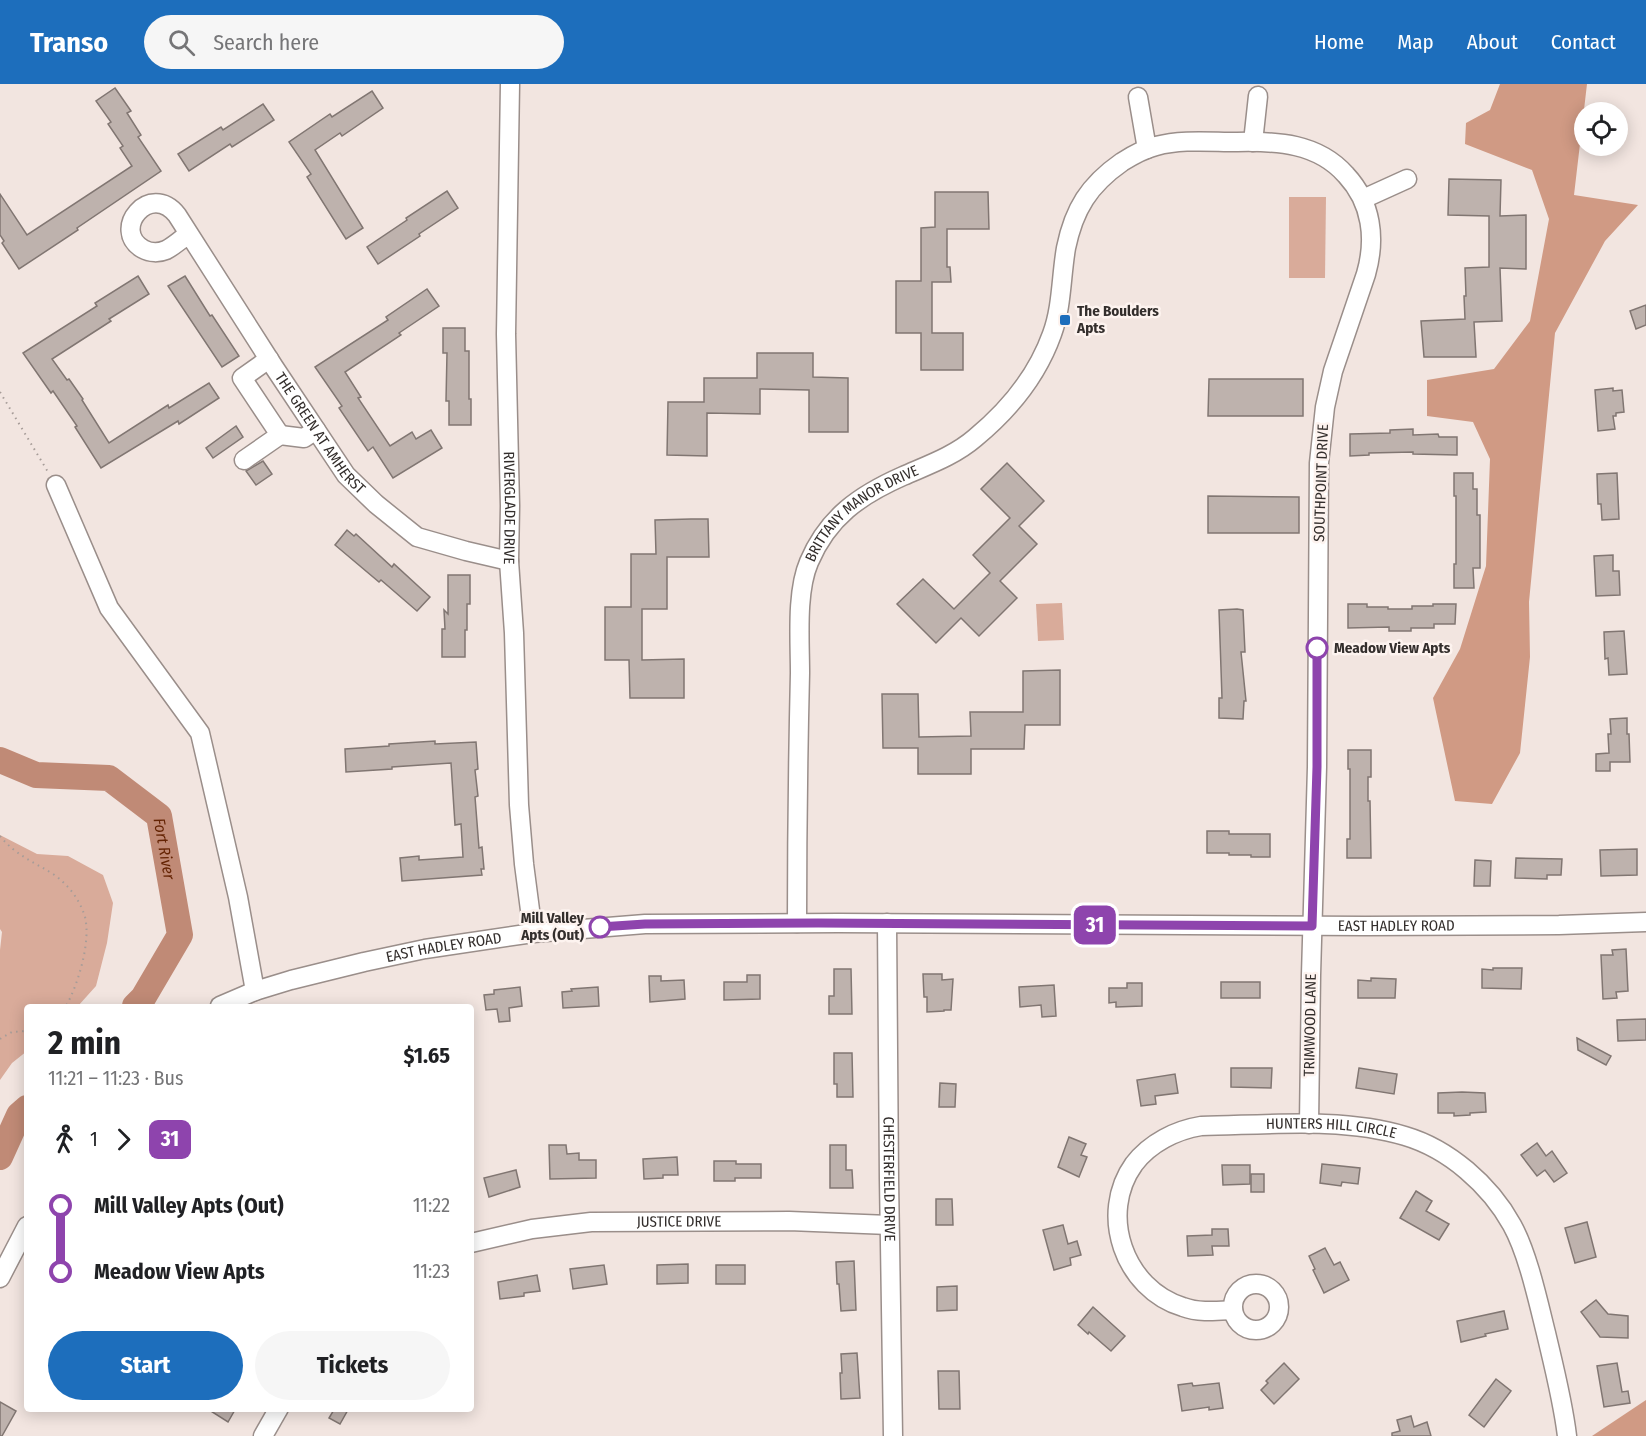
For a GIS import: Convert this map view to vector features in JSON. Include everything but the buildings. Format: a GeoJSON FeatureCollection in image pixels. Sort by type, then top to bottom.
{"type":"FeatureCollection","features":[{"type":"Feature","properties":{"kind":"street","name":"RIVERGLADE DRIVE"},"geometry":{"type":"LineString","coordinates":[[510,84],[506,334],[509,561],[520,813],[533,933]]}},
{"type":"Feature","properties":{"kind":"street"},"geometry":{"type":"LineString","coordinates":[[1253,142],[1258,96]]}},
{"type":"Feature","properties":{"kind":"street"},"geometry":{"type":"LineString","coordinates":[[1138,97],[1147,149]]}},
{"type":"Feature","properties":{"kind":"street","name":"SOUTHPOINT DRIVE"},"geometry":{"type":"LineString","coordinates":[[1100,179],[1127,159],[1147,149],[1175,143],[1289,144],[1307,148],[1334,163],[1347,175],[1363,199],[1370,225],[1370,258],[1328,392],[1319,463],[1317,767],[1312,926]]}},
{"type":"Feature","properties":{"kind":"street"},"geometry":{"type":"LineString","coordinates":[[1363,199],[1407,178]]}},
{"type":"Feature","properties":{"kind":"street","name":"BRITTANY MANOR DRIVE"},"geometry":{"type":"LineString","coordinates":[[797,923],[801,599],[809,562],[829,528],[860,498],[966,446],[1019,395],[1043,356],[1053,332],[1066,251],[1076,215],[1086,196],[1100,179]]}},
{"type":"Feature","properties":{"kind":"street","name":"THE GREEN AT AMHERST"},"geometry":{"type":"LineString","coordinates":[[189,234],[346,475],[376,504],[417,537],[509,561]]}},
{"type":"Feature","properties":{"kind":"street"},"geometry":{"type":"LineString","coordinates":[[269,359],[242,378],[280,435]]}},
{"type":"Feature","properties":{"kind":"street"},"geometry":{"type":"LineString","coordinates":[[244,460],[280,435],[304,438],[316,430]]}},
{"type":"Feature","properties":{"kind":"street"},"geometry":{"type":"LineString","coordinates":[[56,485],[109,608],[200,733],[238,897],[255,992]]}},
{"type":"Feature","properties":{"kind":"street","name":"EAST HADLEY ROAD"},"geometry":{"type":"LineString","coordinates":[[225,1004],[312,974],[394,955],[533,933],[645,924],[1312,926],[1646,922]]}},
{"type":"Feature","properties":{"kind":"street","name":"CHESTERFIELD DRIVE"},"geometry":{"type":"LineString","coordinates":[[886,923],[893,1436]]}},
{"type":"Feature","properties":{"kind":"street","name":"TRIMWOOD LANE"},"geometry":{"type":"LineString","coordinates":[[1309,1124],[1312,926]]}},
{"type":"Feature","properties":{"kind":"street","name":"HUNTERS HILL CIRCLE"},"geometry":{"type":"LineString","coordinates":[[1233,1310],[1206,1311],[1182,1307],[1159,1296],[1141,1281],[1129,1264],[1119,1232],[1119,1202],[1125,1181],[1142,1155],[1164,1138],[1201,1126],[1309,1124],[1377,1130],[1418,1140],[1463,1168],[1497,1204],[1512,1226],[1531,1278],[1552,1359],[1567,1436]]}},
{"type":"Feature","properties":{"kind":"street","name":"JUSTICE DRIVE"},"geometry":{"type":"LineString","coordinates":[[474,1242],[532,1229],[591,1222],[789,1221],[889,1225]]}},
{"type":"Feature","properties":{"kind":"street"},"geometry":{"type":"LineString","coordinates":[[0,1278],[24,1232]]}},
{"type":"Feature","properties":{"kind":"street"},"geometry":{"type":"LineString","coordinates":[[264,1436],[277,1412]]}},
{"type":"Feature","properties":{"kind":"path"},"geometry":{"type":"LineString","coordinates":[[0,392],[56,485]]}},
{"type":"Feature","properties":{"kind":"path"},"geometry":{"type":"LineString","coordinates":[[0,836],[10,848],[56,877],[73,891],[85,917],[86,940],[72,996],[67,1004]]}},
{"type":"Feature","properties":{"kind":"path"},"geometry":{"type":"LineString","coordinates":[[0,1039],[12,1032],[24,1031]]}},
{"type":"Feature","properties":{"kind":"shaded area"},"geometry":{"type":"Polygon","coordinates":[[[1500,84],[1587,84],[1585,102],[1574,102],[1574,156],[1579,156],[1574,195],[1638,205],[1605,241],[1555,333],[1529,602],[1530,657],[1520,753],[1492,804],[1455,801],[1433,698],[1460,649],[1486,566],[1490,459],[1473,422],[1427,416],[1427,380],[1494,369],[1530,321],[1549,219],[1532,170],[1465,144],[1466,123],[1490,110],[1500,84]]]}},
{"type":"Feature","properties":{"kind":"shaded area"},"geometry":{"type":"Polygon","coordinates":[[[1289,197],[1326,197],[1325,278],[1289,278],[1289,197]]]}},
{"type":"Feature","properties":{"kind":"shaded area"},"geometry":{"type":"Polygon","coordinates":[[[1062,603],[1064,640],[1038,641],[1036,604],[1062,603]]]}},
{"type":"Feature","properties":{"kind":"shaded area"},"geometry":{"type":"Polygon","coordinates":[[[0,835],[37,854],[68,856],[103,875],[113,903],[107,943],[96,986],[80,1004],[24,1004],[24,1053],[12,1063],[0,1080],[2,932],[0,929],[0,835]]]}},
{"type":"Feature","properties":{"kind":"shaded area"},"geometry":{"type":"Polygon","coordinates":[[[1646,1400],[1646,1436],[1592,1436],[1646,1400]]]}},
{"type":"Feature","properties":{"kind":"waterway","name":"Fort River"},"geometry":{"type":"LineString","coordinates":[[0,760],[36,775],[109,778],[159,816],[180,935],[143,998],[137,1004]]}},
{"type":"Feature","properties":{"kind":"waterway","name":"Fort River"},"geometry":{"type":"LineString","coordinates":[[0,1157],[19,1115],[24,1111]]}},
{"type":"Feature","properties":{"kind":"bus line","name":"31"},"geometry":{"type":"LineString","coordinates":[[600,927],[645,924],[818,923],[1312,926],[1317,767],[1317,648]]}},
{"type":"Feature","properties":{"kind":"place","name":"The Boulders Apts"},"geometry":{"type":"Point","coordinates":[1065,320]}},
{"type":"Feature","properties":{"kind":"place","name":"Meadow View Apts"},"geometry":{"type":"Point","coordinates":[1317,648]}},
{"type":"Feature","properties":{"kind":"place","name":"Mill Valley Apts (Out)"},"geometry":{"type":"Point","coordinates":[600,927]}}]}
